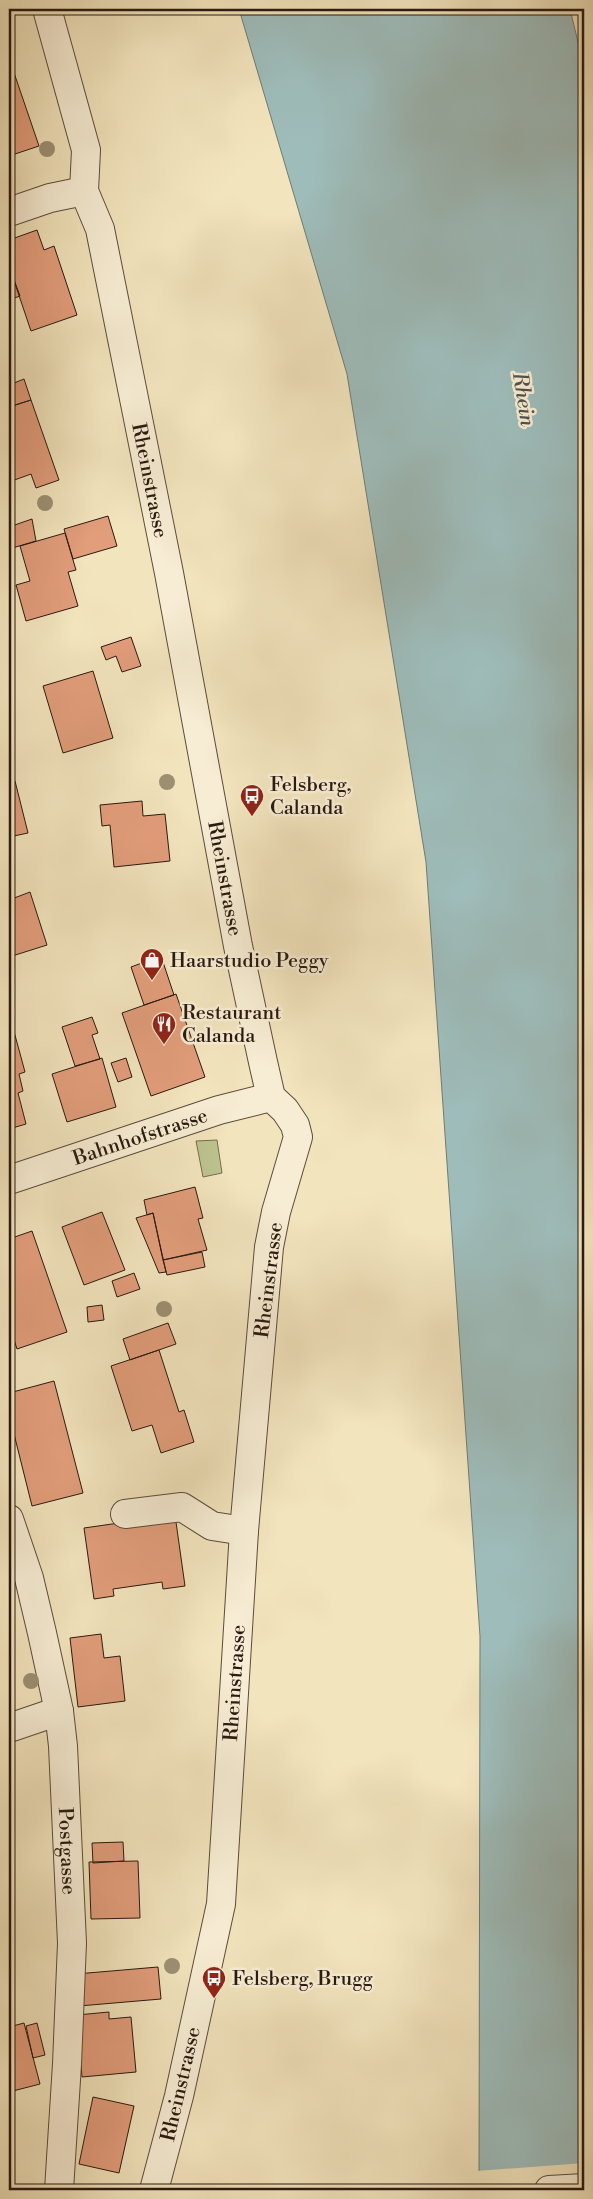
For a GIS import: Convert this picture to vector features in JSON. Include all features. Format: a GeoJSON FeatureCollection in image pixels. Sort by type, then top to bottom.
{"type":"FeatureCollection","features":[{"type":"Feature","properties":{"kind":"street","name":"Rheinstrasse"},"geometry":{"type":"LineString","coordinates":[[47,9],[86,150],[84,191],[100,229],[167,564],[238,946],[271,1097],[286,1110],[295,1125],[298,1137],[276,1212],[269,1247],[244,1531],[221,1904],[179,2096],[154,2190]]}},
{"type":"Feature","properties":{"kind":"street"},"geometry":{"type":"LineString","coordinates":[[9,212],[50,198],[84,191]]}},
{"type":"Feature","properties":{"kind":"street","name":"Bahnhofstrasse"},"geometry":{"type":"LineString","coordinates":[[9,1180],[218,1110],[271,1097]]}},
{"type":"Feature","properties":{"kind":"street"},"geometry":{"type":"LineString","coordinates":[[125,1514],[182,1507],[212,1526],[244,1531]]}},
{"type":"Feature","properties":{"kind":"street","name":"Postgasse"},"geometry":{"type":"LineString","coordinates":[[9,1519],[35,1578],[59,1711],[63,1746],[72,1943],[59,2190]]}},
{"type":"Feature","properties":{"kind":"street"},"geometry":{"type":"LineString","coordinates":[[9,1728],[59,1711]]}},
{"type":"Feature","properties":{"kind":"street"},"geometry":{"type":"LineString","coordinates":[[549,2190],[584,2188]]}},
{"type":"Feature","properties":{"kind":"green space"},"geometry":{"type":"Polygon","coordinates":[[[217,1140],[222,1173],[203,1177],[196,1141],[217,1140]]]}},
{"type":"Feature","properties":{"kind":"water","name":"Rhein"},"geometry":{"type":"Polygon","coordinates":[[[239,9],[570,9],[584,67],[584,2190],[479,2190],[480,1636],[426,862],[347,374],[239,9]]]}},
{"type":"Feature","properties":{"kind":"pier"},"geometry":{"type":"Polygon","coordinates":[[[584,2163],[584,2190],[476,2190],[476,2171],[584,2163]]]}},
{"type":"Feature","properties":{"kind":"building"},"geometry":{"type":"Polygon","coordinates":[[[9,62],[39,146],[9,156],[9,62]]]}},
{"type":"Feature","properties":{"kind":"building"},"geometry":{"type":"Polygon","coordinates":[[[37,230],[44,250],[54,246],[77,315],[31,331],[9,266],[9,240],[37,230]]]}},
{"type":"Feature","properties":{"kind":"building"},"geometry":{"type":"Polygon","coordinates":[[[9,266],[20,296],[9,300],[9,266]]]}},
{"type":"Feature","properties":{"kind":"building"},"geometry":{"type":"Polygon","coordinates":[[[24,379],[31,400],[9,407],[9,385],[24,379]]]}},
{"type":"Feature","properties":{"kind":"building"},"geometry":{"type":"Polygon","coordinates":[[[31,400],[59,480],[36,488],[31,474],[9,482],[9,407],[31,400]]]}},
{"type":"Feature","properties":{"kind":"building"},"geometry":{"type":"Polygon","coordinates":[[[108,516],[117,546],[73,559],[64,529],[108,516]]]}},
{"type":"Feature","properties":{"kind":"building"},"geometry":{"type":"Polygon","coordinates":[[[32,519],[36,541],[9,549],[9,527],[32,519]]]}},
{"type":"Feature","properties":{"kind":"building"},"geometry":{"type":"Polygon","coordinates":[[[65,533],[76,570],[68,572],[78,606],[26,621],[16,585],[30,581],[20,546],[65,533]]]}},
{"type":"Feature","properties":{"kind":"building"},"geometry":{"type":"Polygon","coordinates":[[[131,637],[141,666],[122,672],[116,656],[106,660],[101,647],[131,637]]]}},
{"type":"Feature","properties":{"kind":"building"},"geometry":{"type":"Polygon","coordinates":[[[93,671],[113,738],[63,753],[43,686],[93,671]]]}},
{"type":"Feature","properties":{"kind":"building"},"geometry":{"type":"Polygon","coordinates":[[[15,781],[28,833],[9,837],[9,783],[15,781]]]}},
{"type":"Feature","properties":{"kind":"building"},"geometry":{"type":"Polygon","coordinates":[[[142,801],[143,816],[165,814],[170,861],[114,867],[110,825],[102,826],[100,805],[142,801]]]}},
{"type":"Feature","properties":{"kind":"building"},"geometry":{"type":"Polygon","coordinates":[[[30,892],[47,945],[9,957],[9,900],[30,892]]]}},
{"type":"Feature","properties":{"kind":"building","name":"Haarstudio Peggy"},"geometry":{"type":"Polygon","coordinates":[[[161,956],[174,995],[144,1005],[131,967],[161,956]]]}},
{"type":"Feature","properties":{"kind":"building","name":"Restaurant Calanda"},"geometry":{"type":"Polygon","coordinates":[[[176,994],[205,1077],[151,1096],[122,1013],[176,994]]]}},
{"type":"Feature","properties":{"kind":"building"},"geometry":{"type":"Polygon","coordinates":[[[9,1013],[25,1072],[19,1074],[23,1091],[18,1093],[26,1124],[9,1129],[9,1013]]]}},
{"type":"Feature","properties":{"kind":"building"},"geometry":{"type":"Polygon","coordinates":[[[92,1017],[98,1033],[92,1035],[100,1059],[75,1066],[62,1027],[92,1017]]]}},
{"type":"Feature","properties":{"kind":"building"},"geometry":{"type":"Polygon","coordinates":[[[102,1058],[116,1107],[67,1122],[52,1074],[102,1058]]]}},
{"type":"Feature","properties":{"kind":"building"},"geometry":{"type":"Polygon","coordinates":[[[126,1058],[132,1077],[118,1082],[111,1063],[126,1058]]]}},
{"type":"Feature","properties":{"kind":"building"},"geometry":{"type":"Polygon","coordinates":[[[195,1187],[203,1218],[198,1219],[207,1250],[163,1260],[153,1213],[147,1215],[144,1200],[195,1187]]]}},
{"type":"Feature","properties":{"kind":"building"},"geometry":{"type":"Polygon","coordinates":[[[102,1212],[125,1270],[84,1285],[62,1227],[102,1212]]]}},
{"type":"Feature","properties":{"kind":"building"},"geometry":{"type":"Polygon","coordinates":[[[153,1213],[166,1272],[159,1273],[136,1218],[153,1213]]]}},
{"type":"Feature","properties":{"kind":"building"},"geometry":{"type":"Polygon","coordinates":[[[32,1231],[67,1332],[17,1349],[9,1324],[9,1239],[32,1231]]]}},
{"type":"Feature","properties":{"kind":"building"},"geometry":{"type":"Polygon","coordinates":[[[202,1252],[205,1267],[167,1275],[163,1260],[202,1252]]]}},
{"type":"Feature","properties":{"kind":"building"},"geometry":{"type":"Polygon","coordinates":[[[134,1273],[140,1289],[117,1297],[112,1281],[134,1273]]]}},
{"type":"Feature","properties":{"kind":"building"},"geometry":{"type":"Polygon","coordinates":[[[102,1305],[104,1320],[88,1322],[87,1307],[102,1305]]]}},
{"type":"Feature","properties":{"kind":"building"},"geometry":{"type":"Polygon","coordinates":[[[168,1323],[176,1344],[130,1360],[123,1339],[168,1323]]]}},
{"type":"Feature","properties":{"kind":"building"},"geometry":{"type":"Polygon","coordinates":[[[159,1350],[179,1412],[184,1410],[194,1442],[161,1453],[152,1425],[132,1431],[111,1366],[159,1350]]]}},
{"type":"Feature","properties":{"kind":"building"},"geometry":{"type":"Polygon","coordinates":[[[54,1381],[83,1493],[32,1506],[9,1414],[9,1393],[54,1381]]]}},
{"type":"Feature","properties":{"kind":"building"},"geometry":{"type":"Polygon","coordinates":[[[175,1515],[185,1586],[163,1589],[162,1582],[113,1589],[114,1596],[94,1599],[84,1528],[175,1515]]]}},
{"type":"Feature","properties":{"kind":"building"},"geometry":{"type":"Polygon","coordinates":[[[101,1634],[104,1658],[120,1656],[125,1701],[78,1707],[70,1638],[101,1634]]]}},
{"type":"Feature","properties":{"kind":"building"},"geometry":{"type":"Polygon","coordinates":[[[123,1842],[124,1861],[93,1863],[92,1843],[123,1842]]]}},
{"type":"Feature","properties":{"kind":"building"},"geometry":{"type":"Polygon","coordinates":[[[138,1861],[140,1918],[91,1919],[89,1862],[138,1861]]]}},
{"type":"Feature","properties":{"kind":"building"},"geometry":{"type":"Polygon","coordinates":[[[158,1967],[161,1999],[79,2006],[76,1974],[158,1967]]]}},
{"type":"Feature","properties":{"kind":"building"},"geometry":{"type":"Polygon","coordinates":[[[109,2012],[109,2019],[131,2017],[136,2072],[82,2077],[77,2015],[109,2012]]]}},
{"type":"Feature","properties":{"kind":"building"},"geometry":{"type":"Polygon","coordinates":[[[24,2023],[40,2084],[9,2092],[9,2027],[24,2023]]]}},
{"type":"Feature","properties":{"kind":"building"},"geometry":{"type":"Polygon","coordinates":[[[37,2023],[45,2055],[33,2058],[26,2026],[37,2023]]]}},
{"type":"Feature","properties":{"kind":"building"},"geometry":{"type":"Polygon","coordinates":[[[93,2097],[134,2106],[119,2173],[79,2164],[93,2097]]]}},
{"type":"Feature","properties":{"kind":"place","name":"Felsberg, Calanda"},"geometry":{"type":"Point","coordinates":[252,817]}},
{"type":"Feature","properties":{"kind":"place","name":"Haarstudio Peggy"},"geometry":{"type":"Point","coordinates":[152,981]}},
{"type":"Feature","properties":{"kind":"place","name":"Restaurant Calanda"},"geometry":{"type":"Point","coordinates":[164,1045]}},
{"type":"Feature","properties":{"kind":"place","name":"Felsberg, Brugg"},"geometry":{"type":"Point","coordinates":[214,1999]}}]}
